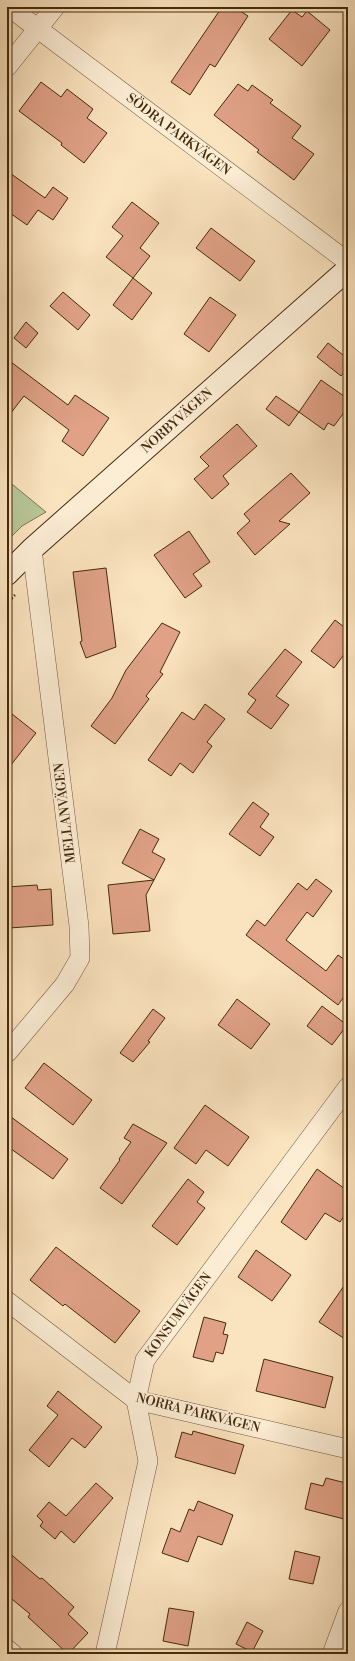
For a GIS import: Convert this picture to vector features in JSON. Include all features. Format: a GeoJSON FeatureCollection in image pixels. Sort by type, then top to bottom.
{"type":"FeatureCollection","features":[{"type":"Feature","properties":{"kind":"street","name":"SÖDRA PARKVÄGEN"},"geometry":{"type":"LineString","coordinates":[[8,7],[348,262]]}},
{"type":"Feature","properties":{"kind":"street"},"geometry":{"type":"LineString","coordinates":[[7,67],[55,7]]}},
{"type":"Feature","properties":{"kind":"street","name":"NORBYVÄGEN"},"geometry":{"type":"LineString","coordinates":[[7,574],[32,549],[348,269]]}},
{"type":"Feature","properties":{"kind":"street","name":"MELLANVÄGEN"},"geometry":{"type":"LineString","coordinates":[[7,1053],[65,984],[80,958],[78,918],[32,549]]}},
{"type":"Feature","properties":{"kind":"street","name":"KONSUMVÄGEN"},"geometry":{"type":"LineString","coordinates":[[105,1654],[148,1461],[136,1400],[145,1360],[348,1087]]}},
{"type":"Feature","properties":{"kind":"street","name":"NORRA PARKVÄGEN"},"geometry":{"type":"LineString","coordinates":[[7,1301],[136,1400],[348,1449]]}},
{"type":"Feature","properties":{"kind":"street"},"geometry":{"type":"LineString","coordinates":[[332,1654],[348,1611]]}},
{"type":"Feature","properties":{"kind":"street"},"geometry":{"type":"LineString","coordinates":[[7,1649],[13,1654]]}},
{"type":"Feature","properties":{"kind":"green space"},"geometry":{"type":"Polygon","coordinates":[[[7,480],[46,512],[22,526],[7,541],[7,480]]]}},
{"type":"Feature","properties":{"kind":"building"},"geometry":{"type":"Polygon","coordinates":[[[222,7],[234,7],[248,16],[215,67],[210,64],[190,95],[171,82],[222,7]]]}},
{"type":"Feature","properties":{"kind":"building"},"geometry":{"type":"Polygon","coordinates":[[[292,10],[302,17],[307,11],[330,30],[302,66],[269,39],[292,10]]]}},
{"type":"Feature","properties":{"kind":"building"},"geometry":{"type":"Polygon","coordinates":[[[41,82],[61,97],[67,89],[93,109],[87,118],[107,133],[84,163],[61,145],[62,143],[19,111],[41,82]]]}},
{"type":"Feature","properties":{"kind":"building"},"geometry":{"type":"Polygon","coordinates":[[[238,84],[248,91],[252,85],[273,100],[270,103],[301,126],[292,138],[314,154],[294,180],[257,152],[259,150],[214,115],[238,84]]]}},
{"type":"Feature","properties":{"kind":"building"},"geometry":{"type":"Polygon","coordinates":[[[7,171],[45,198],[53,187],[68,198],[53,220],[38,210],[27,225],[7,211],[7,171]]]}},
{"type":"Feature","properties":{"kind":"building"},"geometry":{"type":"Polygon","coordinates":[[[132,202],[159,223],[140,248],[150,256],[133,278],[106,257],[123,236],[112,227],[132,202]]]}},
{"type":"Feature","properties":{"kind":"building"},"geometry":{"type":"Polygon","coordinates":[[[211,228],[255,261],[240,281],[196,248],[211,228]]]}},
{"type":"Feature","properties":{"kind":"building"},"geometry":{"type":"Polygon","coordinates":[[[133,278],[152,293],[132,320],[113,305],[133,278]]]}},
{"type":"Feature","properties":{"kind":"building"},"geometry":{"type":"Polygon","coordinates":[[[63,292],[90,315],[78,330],[50,306],[63,292]]]}},
{"type":"Feature","properties":{"kind":"building"},"geometry":{"type":"Polygon","coordinates":[[[210,297],[236,315],[209,352],[184,334],[210,297]]]}},
{"type":"Feature","properties":{"kind":"building"},"geometry":{"type":"Polygon","coordinates":[[[26,322],[38,333],[26,348],[14,338],[26,322]]]}},
{"type":"Feature","properties":{"kind":"building"},"geometry":{"type":"Polygon","coordinates":[[[328,343],[348,359],[348,367],[341,376],[317,357],[328,343]]]}},
{"type":"Feature","properties":{"kind":"building"},"geometry":{"type":"Polygon","coordinates":[[[7,359],[68,405],[75,395],[109,418],[83,456],[62,441],[69,430],[24,396],[7,418],[7,359]]]}},
{"type":"Feature","properties":{"kind":"building"},"geometry":{"type":"Polygon","coordinates":[[[321,380],[348,399],[348,407],[334,426],[328,423],[324,430],[299,412],[321,380]]]}},
{"type":"Feature","properties":{"kind":"building"},"geometry":{"type":"Polygon","coordinates":[[[276,396],[299,412],[289,426],[266,409],[276,396]]]}},
{"type":"Feature","properties":{"kind":"building"},"geometry":{"type":"Polygon","coordinates":[[[237,424],[257,446],[223,476],[229,484],[212,499],[194,479],[209,466],[200,457],[237,424]]]}},
{"type":"Feature","properties":{"kind":"building"},"geometry":{"type":"Polygon","coordinates":[[[291,473],[310,493],[279,521],[290,524],[255,555],[237,533],[250,521],[244,514],[291,473]]]}},
{"type":"Feature","properties":{"kind":"building"},"geometry":{"type":"Polygon","coordinates":[[[189,531],[210,562],[193,574],[202,586],[185,598],[154,555],[189,531]]]}},
{"type":"Feature","properties":{"kind":"building"},"geometry":{"type":"Polygon","coordinates":[[[106,568],[116,647],[86,658],[80,642],[82,641],[73,572],[106,568]]]}},
{"type":"Feature","properties":{"kind":"building"},"geometry":{"type":"Polygon","coordinates":[[[335,620],[348,630],[348,649],[334,668],[311,651],[335,620]]]}},
{"type":"Feature","properties":{"kind":"building"},"geometry":{"type":"Polygon","coordinates":[[[162,623],[180,632],[160,672],[163,674],[146,696],[149,699],[115,744],[91,726],[112,698],[126,670],[162,623]]]}},
{"type":"Feature","properties":{"kind":"building"},"geometry":{"type":"Polygon","coordinates":[[[285,649],[302,662],[276,696],[289,705],[271,729],[247,712],[256,700],[248,694],[285,649]]]}},
{"type":"Feature","properties":{"kind":"building"},"geometry":{"type":"Polygon","coordinates":[[[205,704],[225,719],[207,742],[212,746],[193,773],[180,763],[171,776],[148,760],[182,712],[194,720],[205,704]]]}},
{"type":"Feature","properties":{"kind":"building"},"geometry":{"type":"Polygon","coordinates":[[[7,710],[36,733],[7,770],[7,710]]]}},
{"type":"Feature","properties":{"kind":"building"},"geometry":{"type":"Polygon","coordinates":[[[253,802],[269,814],[260,827],[274,837],[260,856],[229,834],[253,802]]]}},
{"type":"Feature","properties":{"kind":"building"},"geometry":{"type":"Polygon","coordinates":[[[140,829],[159,839],[152,852],[165,859],[154,880],[122,863],[140,829]]]}},
{"type":"Feature","properties":{"kind":"building"},"geometry":{"type":"Polygon","coordinates":[[[316,879],[332,891],[313,917],[307,912],[286,940],[326,971],[338,955],[348,962],[348,991],[338,1005],[246,935],[257,920],[265,926],[298,883],[307,890],[316,879]]]}},
{"type":"Feature","properties":{"kind":"building"},"geometry":{"type":"Polygon","coordinates":[[[154,880],[146,895],[150,931],[113,934],[108,885],[154,880]]]}},
{"type":"Feature","properties":{"kind":"building"},"geometry":{"type":"Polygon","coordinates":[[[37,885],[38,890],[51,889],[53,925],[9,928],[7,887],[37,885]]]}},
{"type":"Feature","properties":{"kind":"building"},"geometry":{"type":"Polygon","coordinates":[[[237,999],[270,1024],[251,1049],[218,1025],[237,999]]]}},
{"type":"Feature","properties":{"kind":"building"},"geometry":{"type":"Polygon","coordinates":[[[322,1006],[347,1025],[332,1045],[307,1026],[322,1006]]]}},
{"type":"Feature","properties":{"kind":"building"},"geometry":{"type":"Polygon","coordinates":[[[153,1009],[165,1018],[148,1041],[150,1042],[133,1062],[120,1053],[153,1009]]]}},
{"type":"Feature","properties":{"kind":"building"},"geometry":{"type":"Polygon","coordinates":[[[44,1063],[92,1100],[73,1125],[25,1088],[44,1063]]]}},
{"type":"Feature","properties":{"kind":"building"},"geometry":{"type":"Polygon","coordinates":[[[205,1105],[249,1137],[228,1166],[206,1150],[196,1164],[174,1148],[205,1105]]]}},
{"type":"Feature","properties":{"kind":"building"},"geometry":{"type":"Polygon","coordinates":[[[7,1114],[68,1159],[53,1179],[7,1146],[7,1114]]]}},
{"type":"Feature","properties":{"kind":"building"},"geometry":{"type":"Polygon","coordinates":[[[133,1124],[167,1143],[122,1204],[100,1188],[131,1142],[124,1138],[133,1124]]]}},
{"type":"Feature","properties":{"kind":"building"},"geometry":{"type":"Polygon","coordinates":[[[317,1169],[348,1191],[348,1210],[340,1222],[325,1213],[306,1240],[281,1222],[317,1169]]]}},
{"type":"Feature","properties":{"kind":"building"},"geometry":{"type":"Polygon","coordinates":[[[188,1179],[204,1192],[197,1202],[205,1208],[177,1245],[152,1226],[188,1179]]]}},
{"type":"Feature","properties":{"kind":"building"},"geometry":{"type":"Polygon","coordinates":[[[56,1247],[140,1311],[115,1343],[65,1304],[63,1306],[30,1280],[56,1247]]]}},
{"type":"Feature","properties":{"kind":"building"},"geometry":{"type":"Polygon","coordinates":[[[256,1250],[291,1275],[272,1301],[238,1277],[256,1250]]]}},
{"type":"Feature","properties":{"kind":"building"},"geometry":{"type":"Polygon","coordinates":[[[348,1280],[348,1341],[319,1322],[348,1280]]]}},
{"type":"Feature","properties":{"kind":"building"},"geometry":{"type":"Polygon","coordinates":[[[204,1317],[226,1323],[223,1334],[228,1335],[223,1354],[216,1352],[213,1362],[193,1357],[204,1317]]]}},
{"type":"Feature","properties":{"kind":"building"},"geometry":{"type":"Polygon","coordinates":[[[264,1359],[333,1377],[325,1408],[256,1391],[264,1359]]]}},
{"type":"Feature","properties":{"kind":"building"},"geometry":{"type":"Polygon","coordinates":[[[58,1391],[102,1427],[85,1448],[72,1438],[49,1467],[29,1450],[58,1415],[47,1406],[58,1391]]]}},
{"type":"Feature","properties":{"kind":"building"},"geometry":{"type":"Polygon","coordinates":[[[193,1431],[244,1445],[235,1474],[175,1457],[182,1432],[192,1435],[193,1431]]]}},
{"type":"Feature","properties":{"kind":"building"},"geometry":{"type":"Polygon","coordinates":[[[326,1478],[346,1483],[344,1491],[348,1492],[348,1520],[305,1509],[311,1483],[323,1486],[326,1478]]]}},
{"type":"Feature","properties":{"kind":"building"},"geometry":{"type":"Polygon","coordinates":[[[96,1483],[113,1498],[74,1543],[61,1531],[55,1539],[40,1526],[43,1522],[37,1516],[49,1502],[66,1516],[96,1483]]]}},
{"type":"Feature","properties":{"kind":"building"},"geometry":{"type":"Polygon","coordinates":[[[198,1501],[233,1515],[222,1545],[198,1536],[188,1562],[162,1553],[171,1528],[180,1532],[189,1509],[194,1511],[198,1501]]]}},
{"type":"Feature","properties":{"kind":"building"},"geometry":{"type":"Polygon","coordinates":[[[7,1551],[40,1579],[42,1578],[74,1607],[68,1614],[88,1633],[68,1654],[28,1617],[30,1614],[7,1595],[7,1551]]]}},
{"type":"Feature","properties":{"kind":"building"},"geometry":{"type":"Polygon","coordinates":[[[295,1551],[320,1557],[313,1584],[289,1579],[295,1551]]]}},
{"type":"Feature","properties":{"kind":"building"},"geometry":{"type":"Polygon","coordinates":[[[169,1608],[194,1612],[188,1646],[163,1641],[169,1608]]]}},
{"type":"Feature","properties":{"kind":"building"},"geometry":{"type":"Polygon","coordinates":[[[247,1622],[263,1631],[252,1652],[236,1644],[247,1622]]]}}]}
